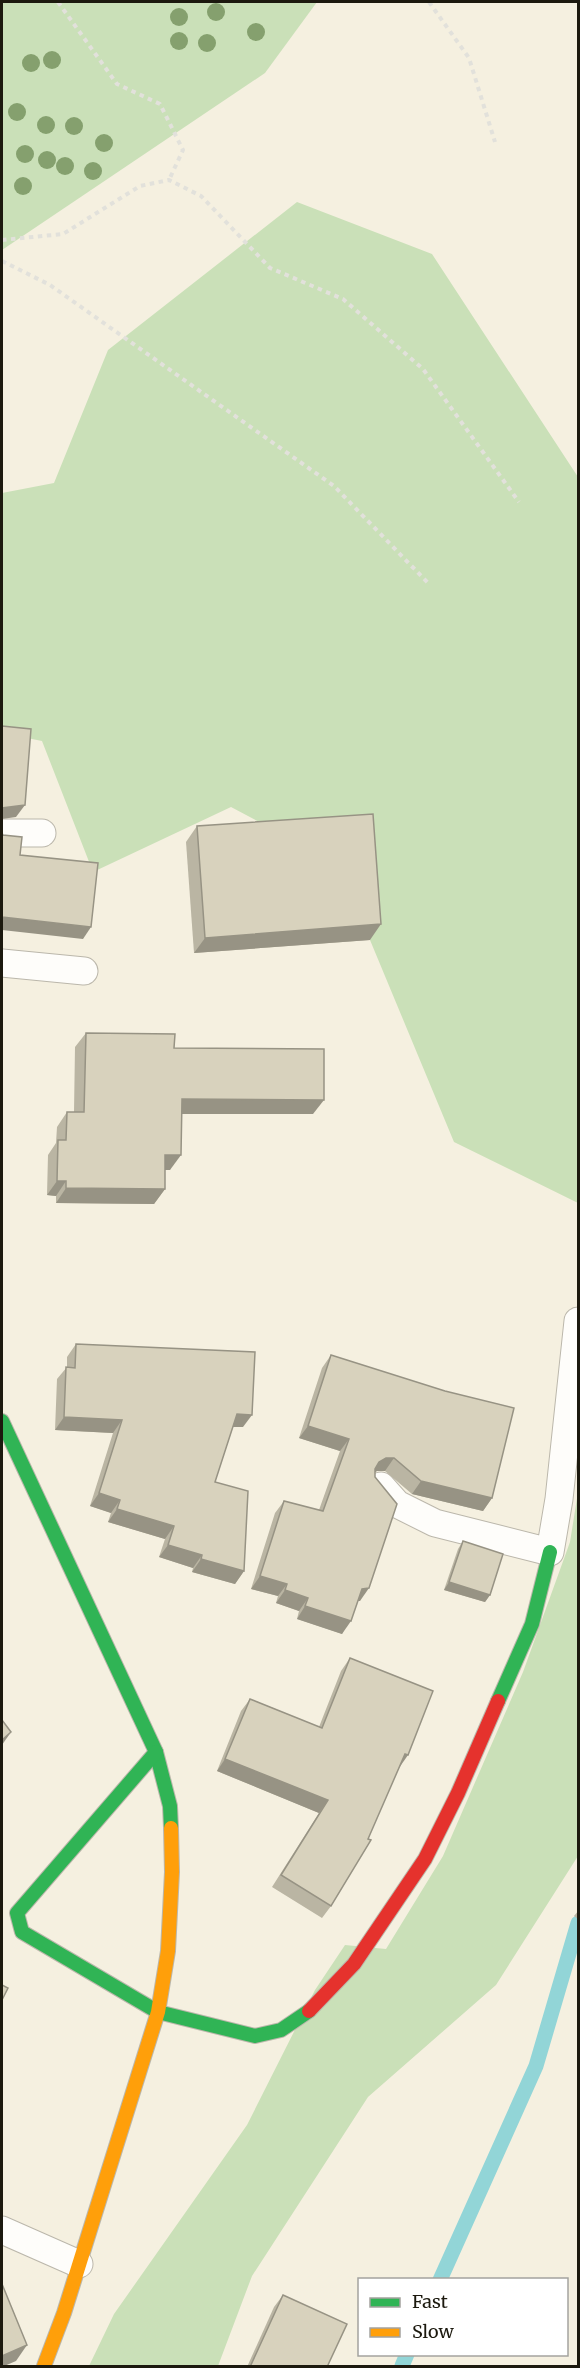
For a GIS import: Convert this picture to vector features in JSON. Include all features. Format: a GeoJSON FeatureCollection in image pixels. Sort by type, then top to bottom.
{"type":"FeatureCollection","features":[{"type":"Feature","properties":{"kind":"street"},"geometry":{"type":"LineString","coordinates":[[2,1421],[156,1752],[171,1806],[172,1872],[168,1951],[158,2012],[79,2264],[44,2367]]}},
{"type":"Feature","properties":{"kind":"street"},"geometry":{"type":"LineString","coordinates":[[156,1752],[17,1913],[22,1932],[158,2012],[255,2036],[281,2031],[315,2006],[354,1964],[425,1859],[458,1793],[532,1624],[550,1552]]}},
{"type":"Feature","properties":{"kind":"lane"},"geometry":{"type":"LineString","coordinates":[[2,833],[42,833]]}},
{"type":"Feature","properties":{"kind":"lane"},"geometry":{"type":"LineString","coordinates":[[2,963],[84,971]]}},
{"type":"Feature","properties":{"kind":"lane"},"geometry":{"type":"LineString","coordinates":[[381,1486],[397,1504],[435,1523],[550,1552],[559,1499],[579,1321]]}},
{"type":"Feature","properties":{"kind":"lane"},"geometry":{"type":"LineString","coordinates":[[2,2230],[79,2264]]}},
{"type":"Feature","properties":{"kind":"path"},"geometry":{"type":"LineString","coordinates":[[58,2],[117,84],[160,104],[183,150],[169,180]]}},
{"type":"Feature","properties":{"kind":"path"},"geometry":{"type":"LineString","coordinates":[[429,2],[469,58],[495,142]]}},
{"type":"Feature","properties":{"kind":"path"},"geometry":{"type":"LineString","coordinates":[[2,240],[63,234],[140,186],[169,180],[201,196],[270,268],[343,299],[423,369],[519,502]]}},
{"type":"Feature","properties":{"kind":"path"},"geometry":{"type":"LineString","coordinates":[[2,261],[50,285],[334,486],[428,583]]}},
{"type":"Feature","properties":{"kind":"green space"},"geometry":{"type":"Polygon","coordinates":[[[2,2],[317,2],[265,73],[2,250],[2,2]]]}},
{"type":"Feature","properties":{"kind":"green space"},"geometry":{"type":"Polygon","coordinates":[[[297,202],[432,254],[578,477],[578,1203],[454,1142],[370,940],[351,871],[231,807],[93,872],[42,741],[2,733],[2,493],[54,483],[108,350],[297,202]]]}},
{"type":"Feature","properties":{"kind":"green space"},"geometry":{"type":"Polygon","coordinates":[[[578,1492],[578,1856],[496,1985],[368,2097],[252,2276],[218,2366],[89,2366],[114,2314],[247,2125],[315,1990],[345,1945],[386,1949],[443,1856],[523,1672],[570,1542],[578,1492]]]}},
{"type":"Feature","properties":{"kind":"building"},"geometry":{"type":"Polygon","coordinates":[[[2,726],[31,729],[25,805],[2,808],[2,726]]]}},
{"type":"Feature","properties":{"kind":"building"},"geometry":{"type":"Polygon","coordinates":[[[373,814],[381,924],[205,938],[197,826],[373,814]]]}},
{"type":"Feature","properties":{"kind":"building"},"geometry":{"type":"Polygon","coordinates":[[[2,833],[22,837],[20,855],[98,863],[91,927],[2,917],[2,833]]]}},
{"type":"Feature","properties":{"kind":"building"},"geometry":{"type":"Polygon","coordinates":[[[86,1033],[175,1034],[174,1048],[324,1049],[324,1100],[182,1099],[181,1155],[165,1155],[165,1189],[66,1188],[66,1181],[57,1181],[58,1140],[66,1140],[67,1112],[84,1112],[86,1033]]]}},
{"type":"Feature","properties":{"kind":"building"},"geometry":{"type":"Polygon","coordinates":[[[76,1344],[255,1352],[252,1415],[237,1414],[215,1482],[248,1491],[244,1571],[201,1559],[202,1555],[168,1545],[174,1526],[117,1509],[120,1500],[99,1493],[122,1420],[64,1417],[66,1367],[75,1368],[76,1344]]]}},
{"type":"Feature","properties":{"kind":"building"},"geometry":{"type":"Polygon","coordinates":[[[331,1355],[445,1391],[514,1408],[492,1498],[421,1481],[394,1458],[386,1458],[379,1462],[375,1469],[375,1477],[397,1504],[369,1588],[362,1589],[351,1621],[305,1606],[308,1598],[285,1590],[287,1584],[260,1576],[284,1501],[323,1511],[349,1439],[308,1426],[331,1355]]]}},
{"type":"Feature","properties":{"kind":"building"},"geometry":{"type":"Polygon","coordinates":[[[463,1541],[503,1554],[490,1595],[449,1582],[463,1541]]]}},
{"type":"Feature","properties":{"kind":"building"},"geometry":{"type":"Polygon","coordinates":[[[350,1658],[433,1691],[408,1755],[405,1754],[368,1839],[371,1840],[331,1906],[281,1875],[328,1800],[225,1759],[250,1699],[322,1728],[350,1658]]]}},
{"type":"Feature","properties":{"kind":"building"},"geometry":{"type":"Polygon","coordinates":[[[2,1720],[11,1732],[2,1740],[2,1720]]]}},
{"type":"Feature","properties":{"kind":"building"},"geometry":{"type":"Polygon","coordinates":[[[2,1985],[8,1988],[2,2000],[2,1985]]]}},
{"type":"Feature","properties":{"kind":"building"},"geometry":{"type":"Polygon","coordinates":[[[2,2284],[27,2345],[2,2356],[2,2284]]]}},
{"type":"Feature","properties":{"kind":"building"},"geometry":{"type":"Polygon","coordinates":[[[283,2295],[347,2324],[327,2367],[250,2367],[283,2295]]]}},
{"type":"Feature","properties":{"kind":"waterway"},"geometry":{"type":"LineString","coordinates":[[441,2278],[536,2066],[578,1923]]}},
{"type":"Feature","properties":{"kind":"waterway"},"geometry":{"type":"LineString","coordinates":[[402,2366],[406,2356]]}},
{"type":"Feature","properties":{"kind":"traffic: fast"},"geometry":{"type":"LineString","coordinates":[[2,1421],[156,1752],[170,1806],[171,1828]]}},
{"type":"Feature","properties":{"kind":"traffic: fast"},"geometry":{"type":"LineString","coordinates":[[498,1701],[532,1624],[550,1552]]}},
{"type":"Feature","properties":{"kind":"traffic: fast"},"geometry":{"type":"LineString","coordinates":[[156,1752],[17,1913],[22,1932],[158,2012],[255,2036],[281,2030],[309,2011]]}},
{"type":"Feature","properties":{"kind":"traffic: slow"},"geometry":{"type":"LineString","coordinates":[[44,2366],[64,2313],[158,2012],[168,1951],[172,1872],[171,1828]]}},
{"type":"Feature","properties":{"kind":"traffic: jam"},"geometry":{"type":"LineString","coordinates":[[309,2011],[354,1964],[425,1859],[458,1793],[498,1701]]}}]}
